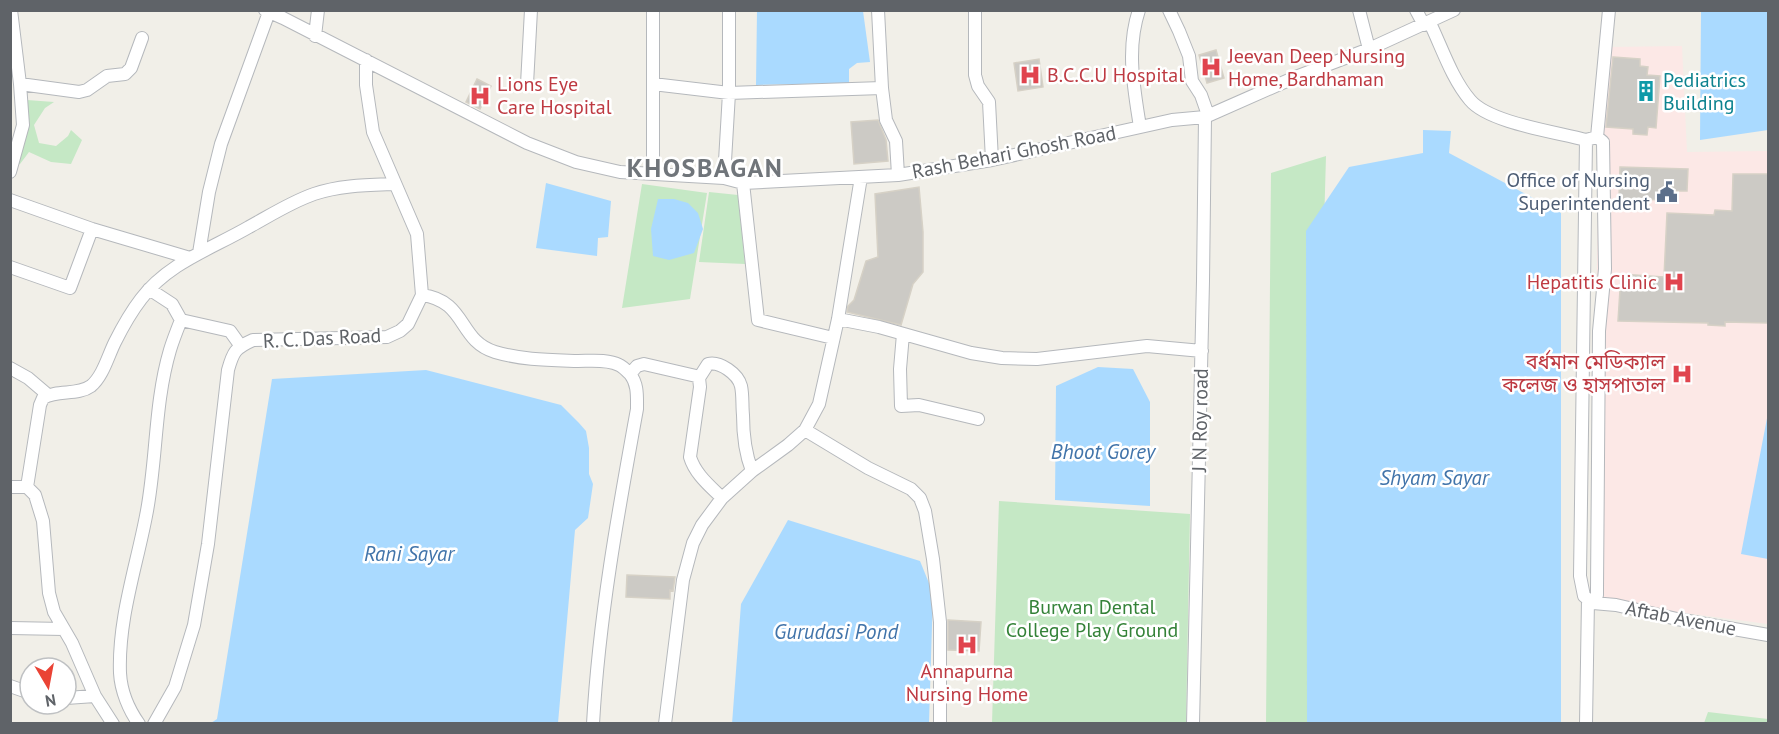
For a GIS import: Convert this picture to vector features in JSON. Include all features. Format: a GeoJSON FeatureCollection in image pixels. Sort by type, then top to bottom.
{"type":"FeatureCollection","features":[{"type":"Feature","properties":{"kind":"street"},"geometry":{"type":"LineString","coordinates":[[10,172],[23,125],[21,84],[11,10]]}},
{"type":"Feature","properties":{"kind":"street"},"geometry":{"type":"LineString","coordinates":[[315,36],[318,10]]}},
{"type":"Feature","properties":{"kind":"street"},"geometry":{"type":"LineString","coordinates":[[527,84],[531,10]]}},
{"type":"Feature","properties":{"kind":"street"},"geometry":{"type":"LineString","coordinates":[[653,10],[653,174]]}},
{"type":"Feature","properties":{"kind":"street"},"geometry":{"type":"LineString","coordinates":[[724,178],[729,93],[729,10]]}},
{"type":"Feature","properties":{"kind":"street"},"geometry":{"type":"LineString","coordinates":[[878,10],[882,88],[887,126],[896,141],[898,175]]}},
{"type":"Feature","properties":{"kind":"street"},"geometry":{"type":"LineString","coordinates":[[975,10],[975,75],[978,86],[989,102],[992,160]]}},
{"type":"Feature","properties":{"kind":"street"},"geometry":{"type":"LineString","coordinates":[[1139,10],[1132,44],[1132,69],[1140,127]]}},
{"type":"Feature","properties":{"kind":"street"},"geometry":{"type":"LineString","coordinates":[[1169,10],[1188,56],[1192,81],[1201,95],[1206,116]]}},
{"type":"Feature","properties":{"kind":"street"},"geometry":{"type":"LineString","coordinates":[[1359,10],[1369,49]]}},
{"type":"Feature","properties":{"kind":"street"},"geometry":{"type":"LineString","coordinates":[[1416,10],[1427,24],[1471,102],[1485,113],[1603,142],[1605,269],[1599,331],[1597,595],[1590,601],[1586,723]]}},
{"type":"Feature","properties":{"kind":"street","name":"Rash Behari Ghosh Road"},"geometry":{"type":"LineString","coordinates":[[267,11],[527,143],[576,162],[620,172],[724,178],[743,183],[898,175],[992,160],[1172,120],[1206,116],[1298,76],[1369,49],[1454,10]]}},
{"type":"Feature","properties":{"kind":"street"},"geometry":{"type":"LineString","coordinates":[[1590,601],[1584,596],[1580,576],[1592,138],[1609,10]]}},
{"type":"Feature","properties":{"kind":"street"},"geometry":{"type":"LineString","coordinates":[[195,256],[221,144],[267,11]]}},
{"type":"Feature","properties":{"kind":"street"},"geometry":{"type":"LineString","coordinates":[[21,84],[79,92],[87,90],[101,79],[125,74],[131,68],[141,38]]}},
{"type":"Feature","properties":{"kind":"street"},"geometry":{"type":"LineString","coordinates":[[366,60],[366,85],[373,132],[417,234],[422,295],[447,303],[479,345],[494,352],[519,357],[619,364],[630,374],[637,387],[637,409],[607,580],[596,670],[593,723]]}},
{"type":"Feature","properties":{"kind":"street"},"geometry":{"type":"LineString","coordinates":[[653,84],[729,93],[882,88]]}},
{"type":"Feature","properties":{"kind":"street","name":"J N Roy road"},"geometry":{"type":"LineString","coordinates":[[1193,723],[1206,116]]}},
{"type":"Feature","properties":{"kind":"street"},"geometry":{"type":"LineString","coordinates":[[665,723],[683,580],[693,543],[702,525],[722,498],[752,471],[805,430],[819,404],[838,319],[861,177]]}},
{"type":"Feature","properties":{"kind":"street"},"geometry":{"type":"LineString","coordinates":[[743,183],[758,320],[833,338]]}},
{"type":"Feature","properties":{"kind":"street"},"geometry":{"type":"LineString","coordinates":[[27,487],[43,398],[48,395],[79,391],[89,387],[97,380],[116,340],[136,306],[160,276],[285,206],[316,193],[352,186],[395,184]]}},
{"type":"Feature","properties":{"kind":"street"},"geometry":{"type":"LineString","coordinates":[[10,200],[92,229],[195,256]]}},
{"type":"Feature","properties":{"kind":"street"},"geometry":{"type":"LineString","coordinates":[[10,267],[70,288],[92,229]]}},
{"type":"Feature","properties":{"kind":"street"},"geometry":{"type":"LineString","coordinates":[[149,289],[172,304],[181,320],[230,331],[240,345]]}},
{"type":"Feature","properties":{"kind":"street","name":"R. C. Das Road"},"geometry":{"type":"LineString","coordinates":[[154,723],[175,687],[194,625],[208,544],[228,370],[232,355],[240,345],[253,340],[387,337],[408,324],[422,295]]}},
{"type":"Feature","properties":{"kind":"street"},"geometry":{"type":"LineString","coordinates":[[838,319],[970,353],[1002,358],[1037,359],[1147,346],[1202,351]]}},
{"type":"Feature","properties":{"kind":"street"},"geometry":{"type":"LineString","coordinates":[[140,723],[131,712],[120,676],[121,653],[134,564],[146,516],[162,389],[170,351],[181,320]]}},
{"type":"Feature","properties":{"kind":"street"},"geometry":{"type":"LineString","coordinates":[[903,334],[900,369],[901,406],[919,405],[978,419]]}},
{"type":"Feature","properties":{"kind":"street"},"geometry":{"type":"LineString","coordinates":[[722,498],[700,476],[693,467],[690,457],[700,387],[699,378],[708,364],[716,363],[737,378],[742,394],[745,447],[752,471]]}},
{"type":"Feature","properties":{"kind":"street"},"geometry":{"type":"LineString","coordinates":[[630,374],[637,366],[644,364],[699,378]]}},
{"type":"Feature","properties":{"kind":"street"},"geometry":{"type":"LineString","coordinates":[[10,368],[28,378],[48,395]]}},
{"type":"Feature","properties":{"kind":"street"},"geometry":{"type":"LineString","coordinates":[[805,430],[868,468],[911,489],[920,498],[925,511],[933,559],[939,622],[940,723]]}},
{"type":"Feature","properties":{"kind":"street"},"geometry":{"type":"LineString","coordinates":[[10,488],[27,487],[35,495],[43,522],[49,593],[54,612],[72,643],[95,696],[113,723]]}},
{"type":"Feature","properties":{"kind":"street","name":"Aftab Avenue"},"geometry":{"type":"LineString","coordinates":[[1590,601],[1768,635]]}},
{"type":"Feature","properties":{"kind":"street"},"geometry":{"type":"LineString","coordinates":[[10,628],[64,629]]}},
{"type":"Feature","properties":{"kind":"street"},"geometry":{"type":"LineString","coordinates":[[78,697],[95,696]]}},
{"type":"Feature","properties":{"kind":"shaded area","name":"বর্ধমান মেডিক্যাল কলেজ ও হাসপাতাল"},"geometry":{"type":"Polygon","coordinates":[[[1682,46],[1687,152],[1768,151],[1768,624],[1600,602],[1591,596],[1599,151],[1597,147],[1600,140],[1609,47],[1682,46]]]}},
{"type":"Feature","properties":{"kind":"green space"},"geometry":{"type":"Polygon","coordinates":[[[27,100],[54,102],[45,108],[34,125],[39,143],[56,146],[68,136],[71,130],[82,140],[71,164],[51,162],[29,152],[20,164],[16,165],[27,100]]]}},
{"type":"Feature","properties":{"kind":"green space"},"geometry":{"type":"Polygon","coordinates":[[[1326,156],[1310,723],[1266,724],[1271,173],[1326,156]]]}},
{"type":"Feature","properties":{"kind":"green space"},"geometry":{"type":"Polygon","coordinates":[[[642,184],[707,193],[690,299],[622,308],[642,184]]]}},
{"type":"Feature","properties":{"kind":"green space"},"geometry":{"type":"Polygon","coordinates":[[[709,192],[738,195],[745,264],[699,262],[709,192]]]}},
{"type":"Feature","properties":{"kind":"green space","name":"Burwan Dental College Play Ground"},"geometry":{"type":"Polygon","coordinates":[[[999,501],[1190,514],[1186,723],[992,723],[999,501]]]}},
{"type":"Feature","properties":{"kind":"green space"},"geometry":{"type":"Polygon","coordinates":[[[1708,712],[1768,719],[1768,723],[1704,723],[1708,712]]]}},
{"type":"Feature","properties":{"kind":"water"},"geometry":{"type":"Polygon","coordinates":[[[757,11],[863,11],[870,62],[857,63],[849,69],[849,83],[756,85],[757,11]]]}},
{"type":"Feature","properties":{"kind":"water"},"geometry":{"type":"Polygon","coordinates":[[[1701,11],[1768,11],[1768,130],[1700,140],[1701,11]]]}},
{"type":"Feature","properties":{"kind":"water","name":"Shyam Sayar"},"geometry":{"type":"Polygon","coordinates":[[[1423,130],[1451,131],[1449,153],[1561,213],[1561,723],[1307,723],[1306,231],[1349,167],[1423,153],[1423,130]]]}},
{"type":"Feature","properties":{"kind":"water"},"geometry":{"type":"Polygon","coordinates":[[[546,183],[611,201],[608,237],[598,238],[597,256],[536,248],[546,183]]]}},
{"type":"Feature","properties":{"kind":"water"},"geometry":{"type":"Polygon","coordinates":[[[658,199],[674,199],[688,203],[698,213],[703,229],[694,253],[669,260],[653,256],[651,229],[658,199]]]}},
{"type":"Feature","properties":{"kind":"water","name":"Bhoot Gorey"},"geometry":{"type":"Polygon","coordinates":[[[1098,367],[1133,369],[1150,402],[1150,506],[1055,500],[1056,386],[1098,367]]]}},
{"type":"Feature","properties":{"kind":"water","name":"Rani Sayar"},"geometry":{"type":"Polygon","coordinates":[[[426,370],[561,405],[586,431],[589,448],[589,474],[593,484],[588,518],[575,530],[558,723],[211,723],[217,719],[272,379],[426,370]]]}},
{"type":"Feature","properties":{"kind":"water"},"geometry":{"type":"Polygon","coordinates":[[[1768,413],[1768,559],[1741,554],[1768,413]]]}},
{"type":"Feature","properties":{"kind":"water","name":"Gurudasi Pond"},"geometry":{"type":"Polygon","coordinates":[[[788,520],[920,561],[933,593],[929,723],[732,724],[741,604],[788,520]]]}},
{"type":"Feature","properties":{"kind":"building"},"geometry":{"type":"Polygon","coordinates":[[[1216,50],[1224,78],[1207,83],[1199,55],[1216,50]]]}},
{"type":"Feature","properties":{"kind":"building","name":"Pediatrics Building"},"geometry":{"type":"Polygon","coordinates":[[[1613,57],[1640,59],[1640,66],[1648,67],[1647,75],[1660,76],[1656,128],[1648,127],[1647,135],[1633,134],[1633,129],[1606,127],[1613,57]]]}},
{"type":"Feature","properties":{"kind":"building"},"geometry":{"type":"Polygon","coordinates":[[[1039,59],[1043,87],[1018,91],[1014,63],[1039,59]]]}},
{"type":"Feature","properties":{"kind":"building"},"geometry":{"type":"Polygon","coordinates":[[[477,79],[491,86],[480,109],[466,102],[477,79]]]}},
{"type":"Feature","properties":{"kind":"building"},"geometry":{"type":"Polygon","coordinates":[[[878,120],[886,140],[888,161],[854,164],[851,122],[878,120]]]}},
{"type":"Feature","properties":{"kind":"building"},"geometry":{"type":"Polygon","coordinates":[[[1620,167],[1688,169],[1687,191],[1674,191],[1674,200],[1619,199],[1620,167]]]}},
{"type":"Feature","properties":{"kind":"building"},"geometry":{"type":"Polygon","coordinates":[[[1733,174],[1768,174],[1768,323],[1725,322],[1725,326],[1708,325],[1708,323],[1618,321],[1621,274],[1664,277],[1667,213],[1714,215],[1715,210],[1732,211],[1733,174]]]}},
{"type":"Feature","properties":{"kind":"building"},"geometry":{"type":"Polygon","coordinates":[[[919,187],[923,232],[923,272],[913,284],[901,325],[847,312],[848,306],[854,300],[866,261],[878,257],[875,194],[919,187]]]}},
{"type":"Feature","properties":{"kind":"building"},"geometry":{"type":"Polygon","coordinates":[[[627,575],[675,577],[673,591],[670,590],[670,599],[626,597],[627,575]]]}},
{"type":"Feature","properties":{"kind":"building"},"geometry":{"type":"Polygon","coordinates":[[[948,620],[981,622],[979,651],[948,650],[948,620]]]}},
{"type":"Feature","properties":{"kind":"place","name":"Jeevan Deep Nursing Home, Bardhaman"},"geometry":{"type":"Point","coordinates":[1211,67]}},
{"type":"Feature","properties":{"kind":"place","name":"B.C.C.U Hospital"},"geometry":{"type":"Point","coordinates":[1030,75]}},
{"type":"Feature","properties":{"kind":"place","name":"Pediatrics Building"},"geometry":{"type":"Point","coordinates":[1646,91]}},
{"type":"Feature","properties":{"kind":"place","name":"Lions Eye Care Hospital"},"geometry":{"type":"Point","coordinates":[480,96]}},
{"type":"Feature","properties":{"kind":"place","name":"Office of Nursing Superintendent"},"geometry":{"type":"Point","coordinates":[1667,192]}},
{"type":"Feature","properties":{"kind":"place","name":"Hepatitis Clinic"},"geometry":{"type":"Point","coordinates":[1674,282]}},
{"type":"Feature","properties":{"kind":"place","name":"বর্ধমান মেডিক্যাল কলেজ ও হাসপাতাল"},"geometry":{"type":"Point","coordinates":[1682,374]}},
{"type":"Feature","properties":{"kind":"place","name":"Annapurna Nursing Home"},"geometry":{"type":"Point","coordinates":[967,645]}},
{"type":"Feature","properties":{"kind":"district","name":"KHOSBAGAN"},"geometry":{"type":"Point","coordinates":[705,167]}}]}
